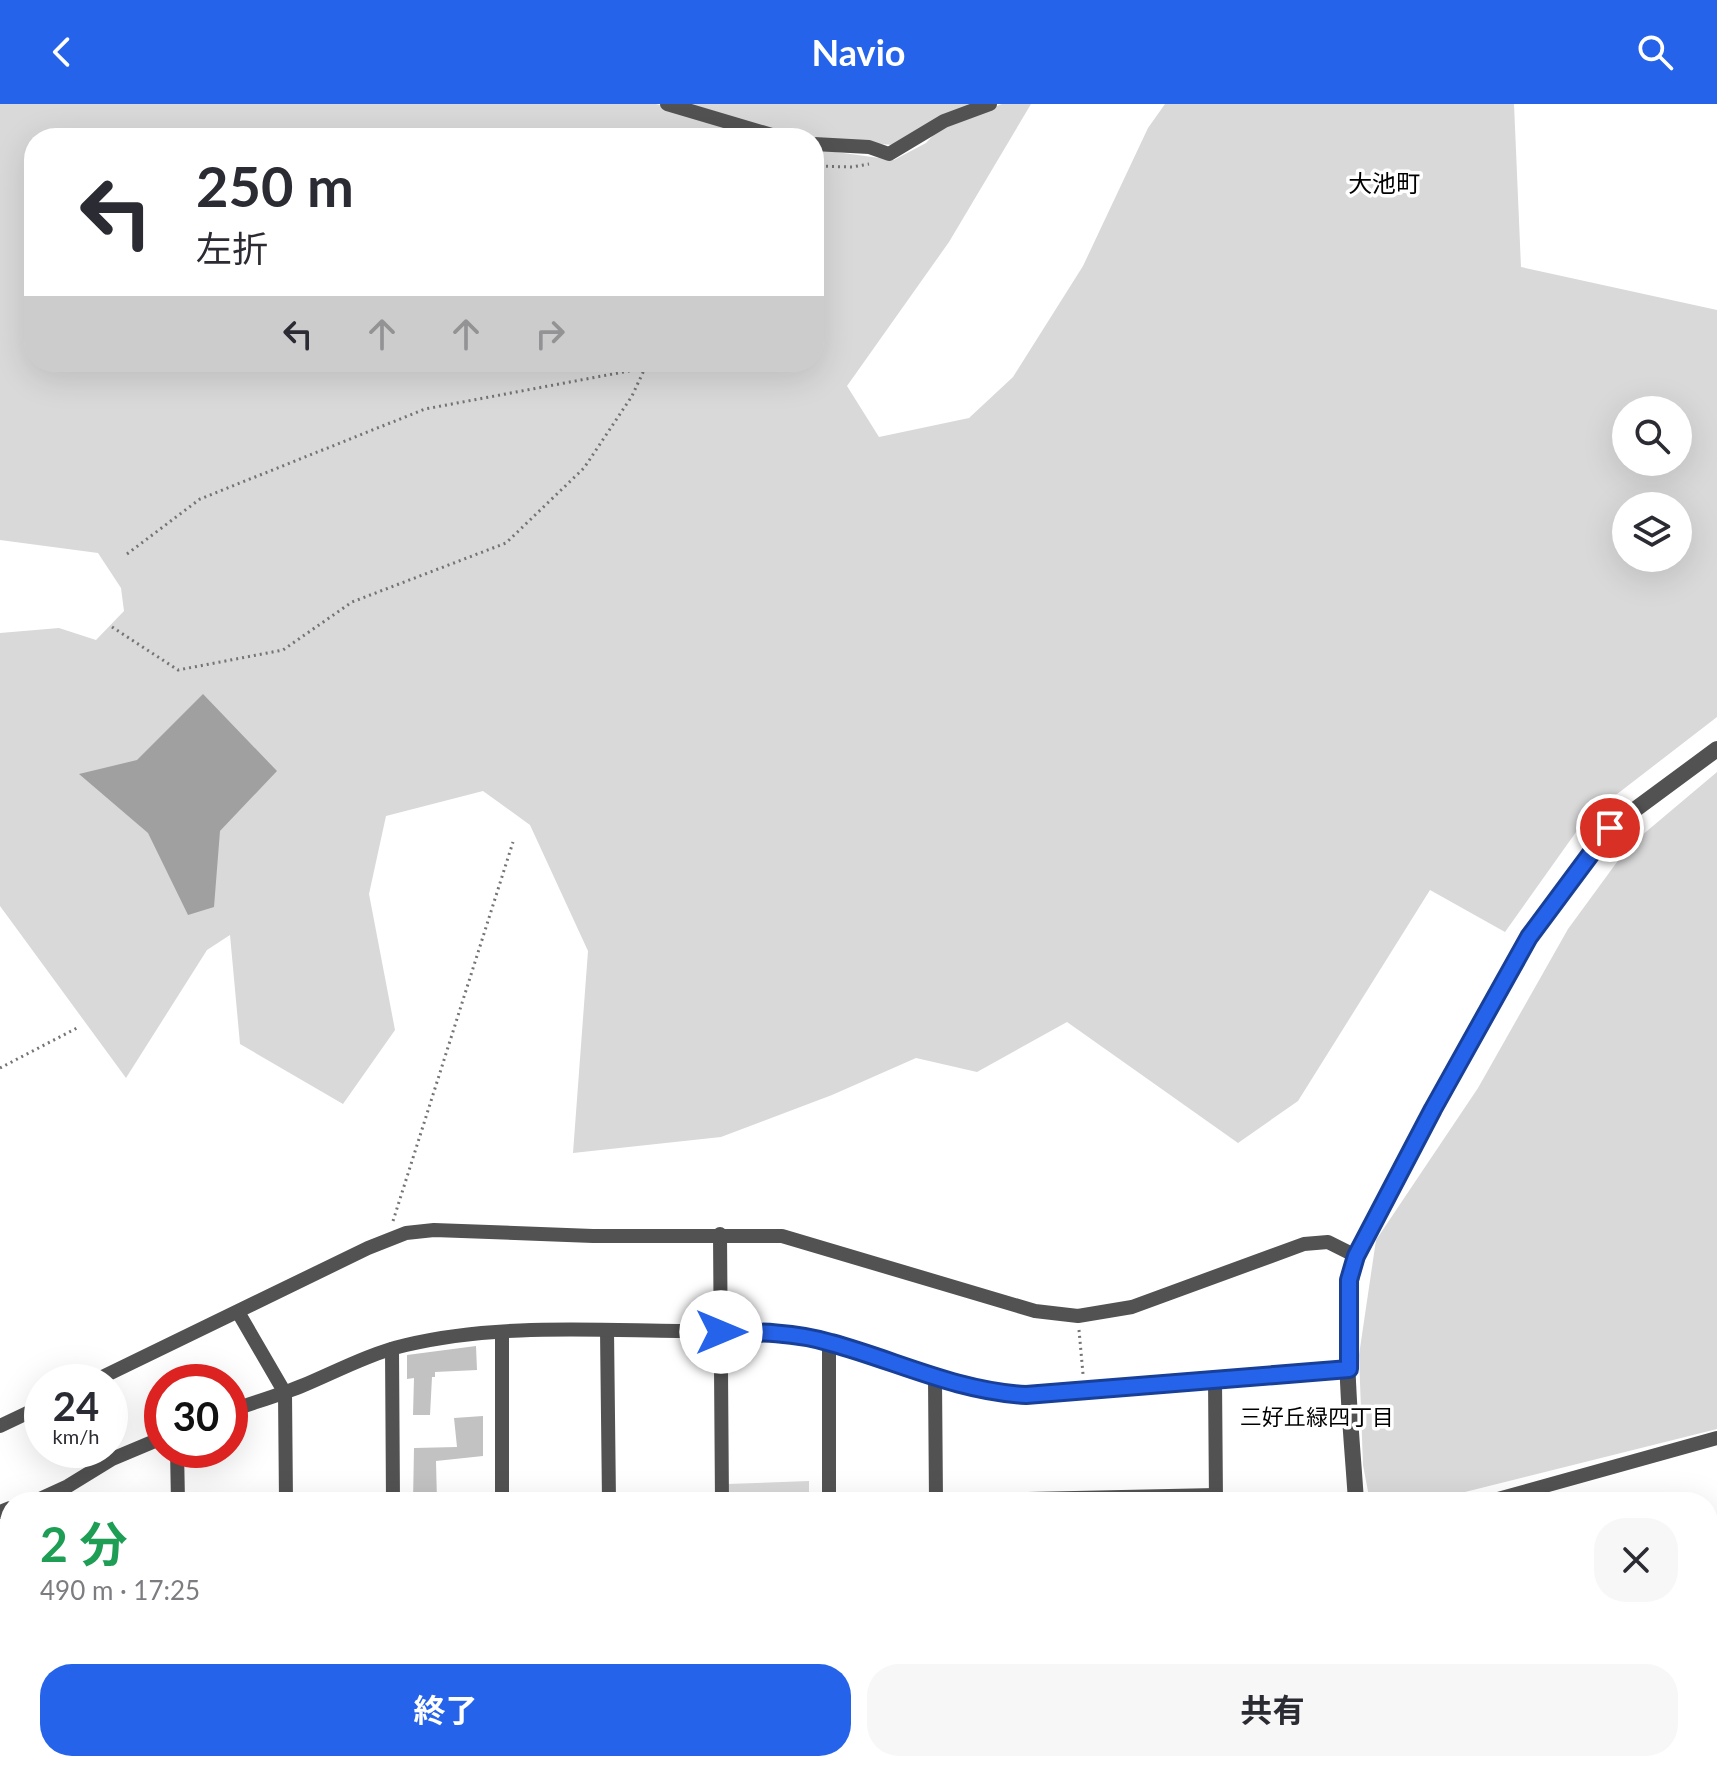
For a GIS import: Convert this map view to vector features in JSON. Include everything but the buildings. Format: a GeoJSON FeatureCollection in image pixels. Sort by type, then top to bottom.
{"type":"FeatureCollection","features":[{"type":"Feature","properties":{"kind":"street"},"geometry":{"type":"LineString","coordinates":[[667,104],[748,128]]}},
{"type":"Feature","properties":{"kind":"street"},"geometry":{"type":"LineString","coordinates":[[824,145],[869,147],[889,154],[944,121],[990,104]]}},
{"type":"Feature","properties":{"kind":"street"},"geometry":{"type":"LineString","coordinates":[[1355,1492],[1349,1369],[1349,1280],[1356,1256],[1529,937],[1610,828],[1717,749]]}},
{"type":"Feature","properties":{"kind":"street"},"geometry":{"type":"LineString","coordinates":[[128,1365],[387,1240],[406,1233],[434,1230],[593,1236],[720,1234],[792,1237],[1035,1311],[1078,1316],[1132,1307],[1304,1244],[1328,1242],[1356,1256]]}},
{"type":"Feature","properties":{"kind":"street"},"geometry":{"type":"LineString","coordinates":[[720,1234],[722,1492]]}},
{"type":"Feature","properties":{"kind":"street"},"geometry":{"type":"LineString","coordinates":[[238,1312],[285,1393],[286,1492]]}},
{"type":"Feature","properties":{"kind":"street"},"geometry":{"type":"LineString","coordinates":[[248,1405],[392,1349],[440,1338],[502,1333],[607,1330],[771,1332],[829,1342],[935,1379],[1001,1394],[1026,1395],[1349,1369]]}},
{"type":"Feature","properties":{"kind":"street"},"geometry":{"type":"LineString","coordinates":[[607,1330],[609,1492]]}},
{"type":"Feature","properties":{"kind":"street"},"geometry":{"type":"LineString","coordinates":[[502,1333],[502,1492]]}},
{"type":"Feature","properties":{"kind":"street"},"geometry":{"type":"LineString","coordinates":[[829,1342],[829,1492]]}},
{"type":"Feature","properties":{"kind":"street"},"geometry":{"type":"LineString","coordinates":[[392,1349],[393,1492]]}},
{"type":"Feature","properties":{"kind":"street"},"geometry":{"type":"LineString","coordinates":[[935,1379],[936,1492]]}},
{"type":"Feature","properties":{"kind":"street"},"geometry":{"type":"LineString","coordinates":[[1215,1379],[1216,1492]]}},
{"type":"Feature","properties":{"kind":"street"},"geometry":{"type":"LineString","coordinates":[[0,1426],[24,1415]]}},
{"type":"Feature","properties":{"kind":"street"},"geometry":{"type":"LineString","coordinates":[[1523,1492],[1717,1438]]}},
{"type":"Feature","properties":{"kind":"street"},"geometry":{"type":"LineString","coordinates":[[55,1492],[112,1459],[144,1446]]}},
{"type":"Feature","properties":{"kind":"street"},"geometry":{"type":"LineString","coordinates":[[177,1468],[178,1492]]}},
{"type":"Feature","properties":{"kind":"street"},"geometry":{"type":"LineString","coordinates":[[68,1486],[68,1492]]}},
{"type":"Feature","properties":{"kind":"path"},"geometry":{"type":"LineString","coordinates":[[824,166],[852,167],[878,163],[889,154]]}},
{"type":"Feature","properties":{"kind":"path"},"geometry":{"type":"LineString","coordinates":[[127,554],[200,499],[425,409],[624,372]]}},
{"type":"Feature","properties":{"kind":"path"},"geometry":{"type":"LineString","coordinates":[[112,627],[178,670],[283,650],[352,602],[506,543],[584,468],[632,396],[643,372]]}},
{"type":"Feature","properties":{"kind":"path"},"geometry":{"type":"LineString","coordinates":[[387,1240],[513,842]]}},
{"type":"Feature","properties":{"kind":"path"},"geometry":{"type":"LineString","coordinates":[[0,1068],[77,1028]]}},
{"type":"Feature","properties":{"kind":"path"},"geometry":{"type":"LineString","coordinates":[[1078,1316],[1084,1390]]}},
{"type":"Feature","properties":{"kind":"shaded area"},"geometry":{"type":"Polygon","coordinates":[[[0,104],[656,104],[732,128],[24,128],[24,372],[824,372],[824,150],[894,160],[926,143],[940,128],[1002,104],[1031,104],[949,242],[847,386],[879,437],[969,418],[1013,377],[1083,266],[1148,128],[1165,104],[1514,104],[1521,267],[1717,310],[1717,717],[1586,818],[1505,932],[1430,890],[1298,1101],[1238,1143],[1067,1022],[977,1072],[916,1058],[832,1095],[721,1137],[573,1153],[588,951],[530,825],[483,791],[386,816],[369,894],[395,1030],[343,1104],[240,1044],[230,935],[207,950],[126,1078],[0,906],[0,633],[59,628],[96,640],[124,611],[121,588],[98,553],[0,540],[0,104]]]}},
{"type":"Feature","properties":{"kind":"shaded area"},"geometry":{"type":"Polygon","coordinates":[[[681,104],[980,104],[894,145],[824,140],[824,128],[749,127],[681,104]]]}},
{"type":"Feature","properties":{"kind":"shaded area"},"geometry":{"type":"Polygon","coordinates":[[[203,694],[277,771],[220,831],[214,907],[188,915],[148,833],[79,774],[137,760],[203,694]]]}},
{"type":"Feature","properties":{"kind":"shaded area"},"geometry":{"type":"Polygon","coordinates":[[[1717,772],[1717,1429],[1465,1492],[1368,1492],[1363,1465],[1359,1355],[1376,1240],[1478,1088],[1568,929],[1628,847],[1717,772]]]}},
{"type":"Feature","properties":{"kind":"shaded area"},"geometry":{"type":"Polygon","coordinates":[[[809,1481],[809,1492],[727,1492],[727,1484],[809,1481]]]}},
{"type":"Feature","properties":{"kind":"district","name":"大池町"},"geometry":{"type":"Point","coordinates":[1384,184]}},
{"type":"Feature","properties":{"kind":"district","name":"三好丘緑四丁目"},"geometry":{"type":"Point","coordinates":[1317,1417]}},
{"type":"Feature","properties":{"kind":"route"},"geometry":{"type":"LineString","coordinates":[[721,1332],[771,1332],[802,1336],[829,1342],[935,1379],[1001,1394],[1026,1395],[1349,1369],[1349,1280],[1356,1256],[1529,937],[1610,828]]}}]}
